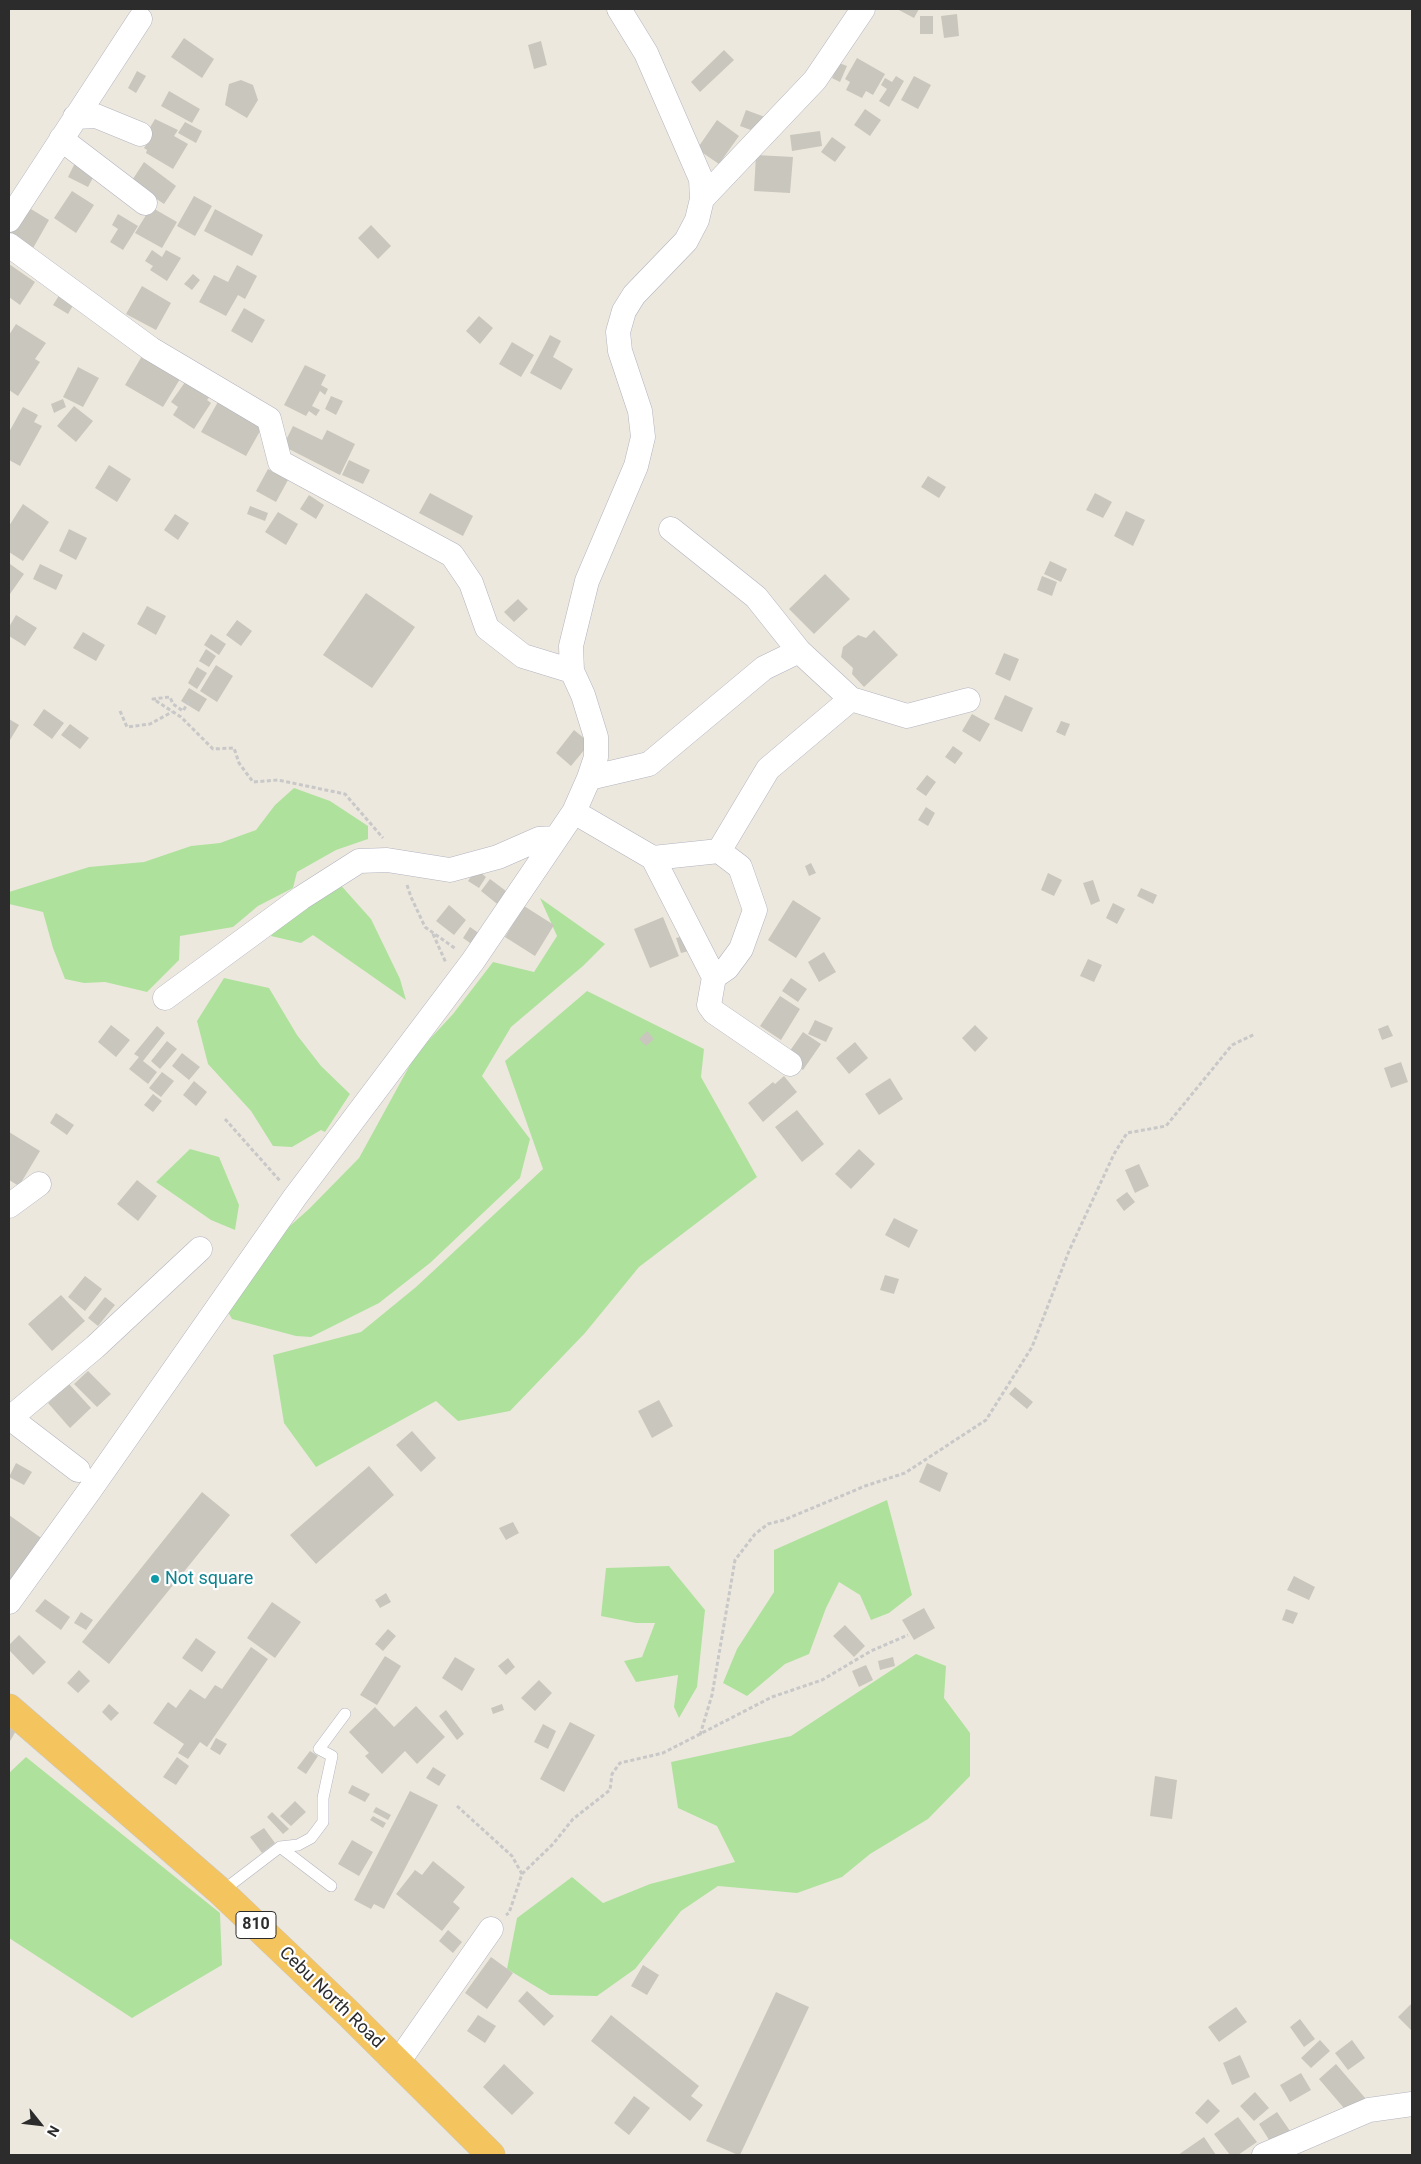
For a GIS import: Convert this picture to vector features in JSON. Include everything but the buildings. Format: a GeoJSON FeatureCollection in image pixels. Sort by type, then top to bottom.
{"type":"FeatureCollection","features":[{"type":"Feature","properties":{"kind":"highway","name":"Cebu North Road"},"geometry":{"type":"LineString","coordinates":[[9,1708],[221,1892],[398,2062],[491,2155]]}},
{"type":"Feature","properties":{"kind":"street"},"geometry":{"type":"LineString","coordinates":[[9,1602],[90,1490],[295,1197],[473,961],[574,812],[589,778],[596,757],[596,736],[583,695],[572,671],[571,646],[587,581],[636,466],[643,437],[640,411],[620,351],[618,332],[624,311],[634,295],[686,241],[697,220],[702,198],[701,179],[646,53],[619,9]]}},
{"type":"Feature","properties":{"kind":"street"},"geometry":{"type":"LineString","coordinates":[[702,198],[815,80],[863,9]]}},
{"type":"Feature","properties":{"kind":"street"},"geometry":{"type":"LineString","coordinates":[[9,220],[140,19]]}},
{"type":"Feature","properties":{"kind":"street"},"geometry":{"type":"LineString","coordinates":[[75,117],[96,116],[140,134]]}},
{"type":"Feature","properties":{"kind":"street"},"geometry":{"type":"LineString","coordinates":[[61,139],[145,203]]}},
{"type":"Feature","properties":{"kind":"street"},"geometry":{"type":"LineString","coordinates":[[9,245],[150,349],[269,419],[280,462],[452,555],[471,583],[487,628],[523,656],[572,671]]}},
{"type":"Feature","properties":{"kind":"street"},"geometry":{"type":"LineString","coordinates":[[671,529],[756,598],[799,651],[851,699],[907,716],[968,700]]}},
{"type":"Feature","properties":{"kind":"street"},"geometry":{"type":"LineString","coordinates":[[589,778],[649,764],[764,668],[799,651]]}},
{"type":"Feature","properties":{"kind":"street"},"geometry":{"type":"LineString","coordinates":[[719,851],[768,769],[851,699]]}},
{"type":"Feature","properties":{"kind":"street"},"geometry":{"type":"LineString","coordinates":[[574,812],[653,858],[714,978],[709,1005],[714,1012],[790,1064]]}},
{"type":"Feature","properties":{"kind":"street"},"geometry":{"type":"LineString","coordinates":[[165,998],[298,901],[359,861],[399,862],[450,870],[498,857],[539,839],[555,838]]}},
{"type":"Feature","properties":{"kind":"street"},"geometry":{"type":"LineString","coordinates":[[653,858],[719,851],[740,867],[755,910],[741,949],[727,968],[714,978]]}},
{"type":"Feature","properties":{"kind":"street"},"geometry":{"type":"LineString","coordinates":[[9,1206],[39,1184]]}},
{"type":"Feature","properties":{"kind":"street"},"geometry":{"type":"LineString","coordinates":[[78,1470],[9,1418],[95,1347],[200,1249]]}},
{"type":"Feature","properties":{"kind":"street"},"geometry":{"type":"LineString","coordinates":[[398,2062],[491,1929]]}},
{"type":"Feature","properties":{"kind":"street"},"geometry":{"type":"LineString","coordinates":[[1264,2155],[1369,2110],[1412,2104]]}},
{"type":"Feature","properties":{"kind":"lane"},"geometry":{"type":"LineString","coordinates":[[221,1892],[280,1847],[298,1845],[311,1838],[323,1822],[323,1798],[332,1756],[319,1749],[345,1714]]}},
{"type":"Feature","properties":{"kind":"lane"},"geometry":{"type":"LineString","coordinates":[[280,1847],[331,1886]]}},
{"type":"Feature","properties":{"kind":"path"},"geometry":{"type":"LineString","coordinates":[[189,702],[183,711],[173,704],[170,697],[153,698],[181,717],[213,749],[234,748],[238,763],[253,782],[278,780],[345,794],[380,832],[399,862],[414,904],[425,926],[473,961]]}},
{"type":"Feature","properties":{"kind":"path"},"geometry":{"type":"LineString","coordinates":[[120,711],[126,727],[150,724],[172,712]]}},
{"type":"Feature","properties":{"kind":"path"},"geometry":{"type":"LineString","coordinates":[[432,932],[447,965]]}},
{"type":"Feature","properties":{"kind":"path"},"geometry":{"type":"LineString","coordinates":[[700,1735],[712,1695],[735,1560],[755,1534],[768,1524],[784,1520],[865,1486],[905,1473],[986,1420],[1032,1348],[1068,1251],[1114,1154],[1127,1133],[1166,1126],[1232,1045],[1255,1034]]}},
{"type":"Feature","properties":{"kind":"path"},"geometry":{"type":"LineString","coordinates":[[224,1119],[295,1197]]}},
{"type":"Feature","properties":{"kind":"path"},"geometry":{"type":"LineString","coordinates":[[491,1929],[509,1913],[522,1874],[553,1844],[573,1820],[610,1790],[612,1774],[620,1763],[664,1753],[772,1697],[822,1680],[871,1651],[908,1635]]}},
{"type":"Feature","properties":{"kind":"path"},"geometry":{"type":"LineString","coordinates":[[457,1806],[512,1856],[522,1874]]}},
{"type":"Feature","properties":{"kind":"green space"},"geometry":{"type":"Polygon","coordinates":[[[294,788],[330,801],[368,826],[368,839],[336,850],[297,872],[293,888],[258,906],[233,927],[180,936],[179,960],[147,992],[105,982],[84,983],[65,979],[53,948],[43,912],[9,904],[9,892],[89,867],[144,862],[191,846],[220,843],[256,830],[275,805],[294,788]]]}},
{"type":"Feature","properties":{"kind":"green space"},"geometry":{"type":"Polygon","coordinates":[[[337,881],[371,919],[400,979],[406,1000],[313,935],[301,943],[271,936],[298,901],[337,881]]]}},
{"type":"Feature","properties":{"kind":"green space"},"geometry":{"type":"Polygon","coordinates":[[[540,898],[605,944],[583,966],[511,1027],[482,1076],[530,1139],[520,1178],[430,1263],[379,1303],[311,1337],[296,1336],[232,1319],[222,1302],[274,1240],[309,1209],[359,1158],[416,1054],[453,1014],[493,962],[534,972],[557,936],[540,898]]]}},
{"type":"Feature","properties":{"kind":"green space"},"geometry":{"type":"Polygon","coordinates":[[[224,978],[269,988],[297,1035],[321,1066],[350,1094],[325,1132],[321,1130],[292,1147],[273,1146],[251,1111],[208,1064],[197,1021],[224,978]]]}},
{"type":"Feature","properties":{"kind":"green space"},"geometry":{"type":"Polygon","coordinates":[[[587,991],[704,1049],[701,1077],[757,1177],[639,1267],[585,1333],[510,1411],[458,1421],[436,1401],[316,1467],[284,1423],[273,1355],[361,1332],[416,1287],[543,1169],[505,1061],[587,991]]]}},
{"type":"Feature","properties":{"kind":"green space"},"geometry":{"type":"Polygon","coordinates":[[[190,1149],[219,1157],[239,1205],[235,1230],[211,1220],[156,1182],[190,1149]]]}},
{"type":"Feature","properties":{"kind":"green space"},"geometry":{"type":"Polygon","coordinates":[[[887,1500],[912,1595],[889,1613],[871,1620],[860,1595],[839,1582],[826,1608],[809,1654],[785,1664],[747,1696],[723,1683],[737,1649],[774,1592],[774,1550],[887,1500]]]}},
{"type":"Feature","properties":{"kind":"green space"},"geometry":{"type":"Polygon","coordinates":[[[669,1566],[705,1610],[697,1687],[679,1718],[674,1707],[678,1675],[636,1682],[624,1661],[642,1657],[655,1623],[636,1623],[601,1616],[606,1568],[669,1566]]]}},
{"type":"Feature","properties":{"kind":"green space"},"geometry":{"type":"Polygon","coordinates":[[[916,1654],[946,1666],[944,1698],[970,1733],[970,1776],[928,1819],[870,1854],[842,1877],[797,1893],[718,1886],[681,1911],[635,1969],[597,1996],[550,1995],[507,1969],[517,1918],[572,1877],[603,1903],[650,1884],[735,1862],[717,1826],[678,1808],[671,1762],[791,1736],[916,1654]]]}},
{"type":"Feature","properties":{"kind":"green space"},"geometry":{"type":"Polygon","coordinates":[[[26,1757],[220,1913],[222,1965],[132,2018],[9,1938],[9,1773],[26,1757]]]}},
{"type":"Feature","properties":{"kind":"place","name":"Not square"},"geometry":{"type":"Point","coordinates":[155,1579]}}]}
